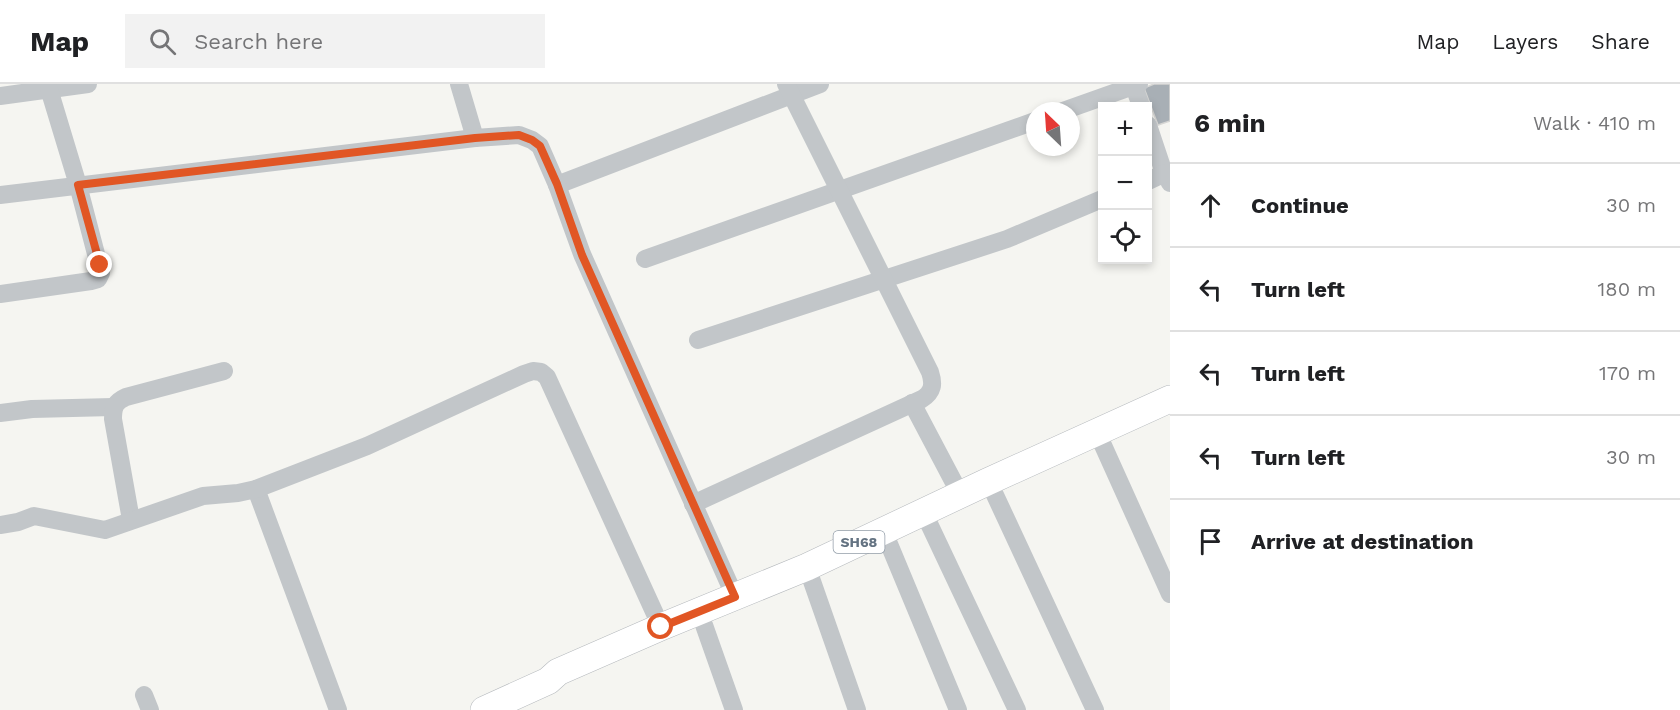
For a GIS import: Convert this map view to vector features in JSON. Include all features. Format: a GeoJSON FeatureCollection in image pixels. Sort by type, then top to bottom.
{"type":"FeatureCollection","features":[{"type":"Feature","properties":{"kind":"main road","name":"SH68"},"geometry":{"type":"LineString","coordinates":[[927,518],[995,495],[1100,440],[1170,399]]}},
{"type":"Feature","properties":{"kind":"main road","name":"SH68"},"geometry":{"type":"LineString","coordinates":[[548,681],[564,683],[704,624],[809,573],[881,542],[927,518],[960,495],[1100,440],[1170,416]]}},
{"type":"Feature","properties":{"kind":"main road","name":"SH68"},"geometry":{"type":"LineString","coordinates":[[484,710],[548,681],[558,672],[661,627],[735,597],[809,573]]}},
{"type":"Feature","properties":{"kind":"street"},"geometry":{"type":"LineString","coordinates":[[0,96],[88,84]]}},
{"type":"Feature","properties":{"kind":"street"},"geometry":{"type":"LineString","coordinates":[[459,84],[475,138]]}},
{"type":"Feature","properties":{"kind":"street"},"geometry":{"type":"LineString","coordinates":[[557,184],[789,90],[820,84]]}},
{"type":"Feature","properties":{"kind":"street"},"geometry":{"type":"LineString","coordinates":[[1080,105],[1135,85],[1140,102]]}},
{"type":"Feature","properties":{"kind":"street"},"geometry":{"type":"LineString","coordinates":[[0,294],[98,279],[101,273],[49,89]]}},
{"type":"Feature","properties":{"kind":"street"},"geometry":{"type":"LineString","coordinates":[[693,504],[912,403],[929,394],[932,388],[933,380],[789,90]]}},
{"type":"Feature","properties":{"kind":"street"},"geometry":{"type":"LineString","coordinates":[[645,259],[1026,124]]}},
{"type":"Feature","properties":{"kind":"street"},"geometry":{"type":"LineString","coordinates":[[0,195],[475,138],[519,135],[532,140],[540,146],[557,184],[582,255],[735,597]]}},
{"type":"Feature","properties":{"kind":"street"},"geometry":{"type":"LineString","coordinates":[[1152,136],[1168,178],[1152,180]]}},
{"type":"Feature","properties":{"kind":"street"},"geometry":{"type":"LineString","coordinates":[[698,340],[1007,239],[1098,201]]}},
{"type":"Feature","properties":{"kind":"street"},"geometry":{"type":"LineString","coordinates":[[131,520],[113,418],[113,408],[117,400],[225,371]]}},
{"type":"Feature","properties":{"kind":"street"},"geometry":{"type":"LineString","coordinates":[[0,525],[34,516],[105,530],[203,496],[256,489],[368,446],[524,374],[533,371],[541,372],[547,377],[661,627]]}},
{"type":"Feature","properties":{"kind":"street"},"geometry":{"type":"LineString","coordinates":[[912,403],[960,495]]}},
{"type":"Feature","properties":{"kind":"street"},"geometry":{"type":"LineString","coordinates":[[0,414],[32,409],[113,408]]}},
{"type":"Feature","properties":{"kind":"street"},"geometry":{"type":"LineString","coordinates":[[1100,440],[1170,594]]}},
{"type":"Feature","properties":{"kind":"street"},"geometry":{"type":"LineString","coordinates":[[256,489],[338,710]]}},
{"type":"Feature","properties":{"kind":"street"},"geometry":{"type":"LineString","coordinates":[[995,495],[1095,710]]}},
{"type":"Feature","properties":{"kind":"street"},"geometry":{"type":"LineString","coordinates":[[927,518],[1017,710]]}},
{"type":"Feature","properties":{"kind":"street"},"geometry":{"type":"LineString","coordinates":[[881,542],[958,710]]}},
{"type":"Feature","properties":{"kind":"street"},"geometry":{"type":"LineString","coordinates":[[809,573],[857,710]]}},
{"type":"Feature","properties":{"kind":"street"},"geometry":{"type":"LineString","coordinates":[[704,624],[734,710]]}},
{"type":"Feature","properties":{"kind":"building"},"geometry":{"type":"Polygon","coordinates":[[[1154,84],[1170,84],[1170,121],[1158,125],[1152,109],[1152,102],[1149,102],[1144,88],[1154,84]]]}},
{"type":"Feature","properties":{"kind":"route"},"geometry":{"type":"LineString","coordinates":[[100,265],[78,185],[475,138],[519,135],[532,140],[540,146],[557,184],[582,255],[735,597],[661,627]]}}]}
